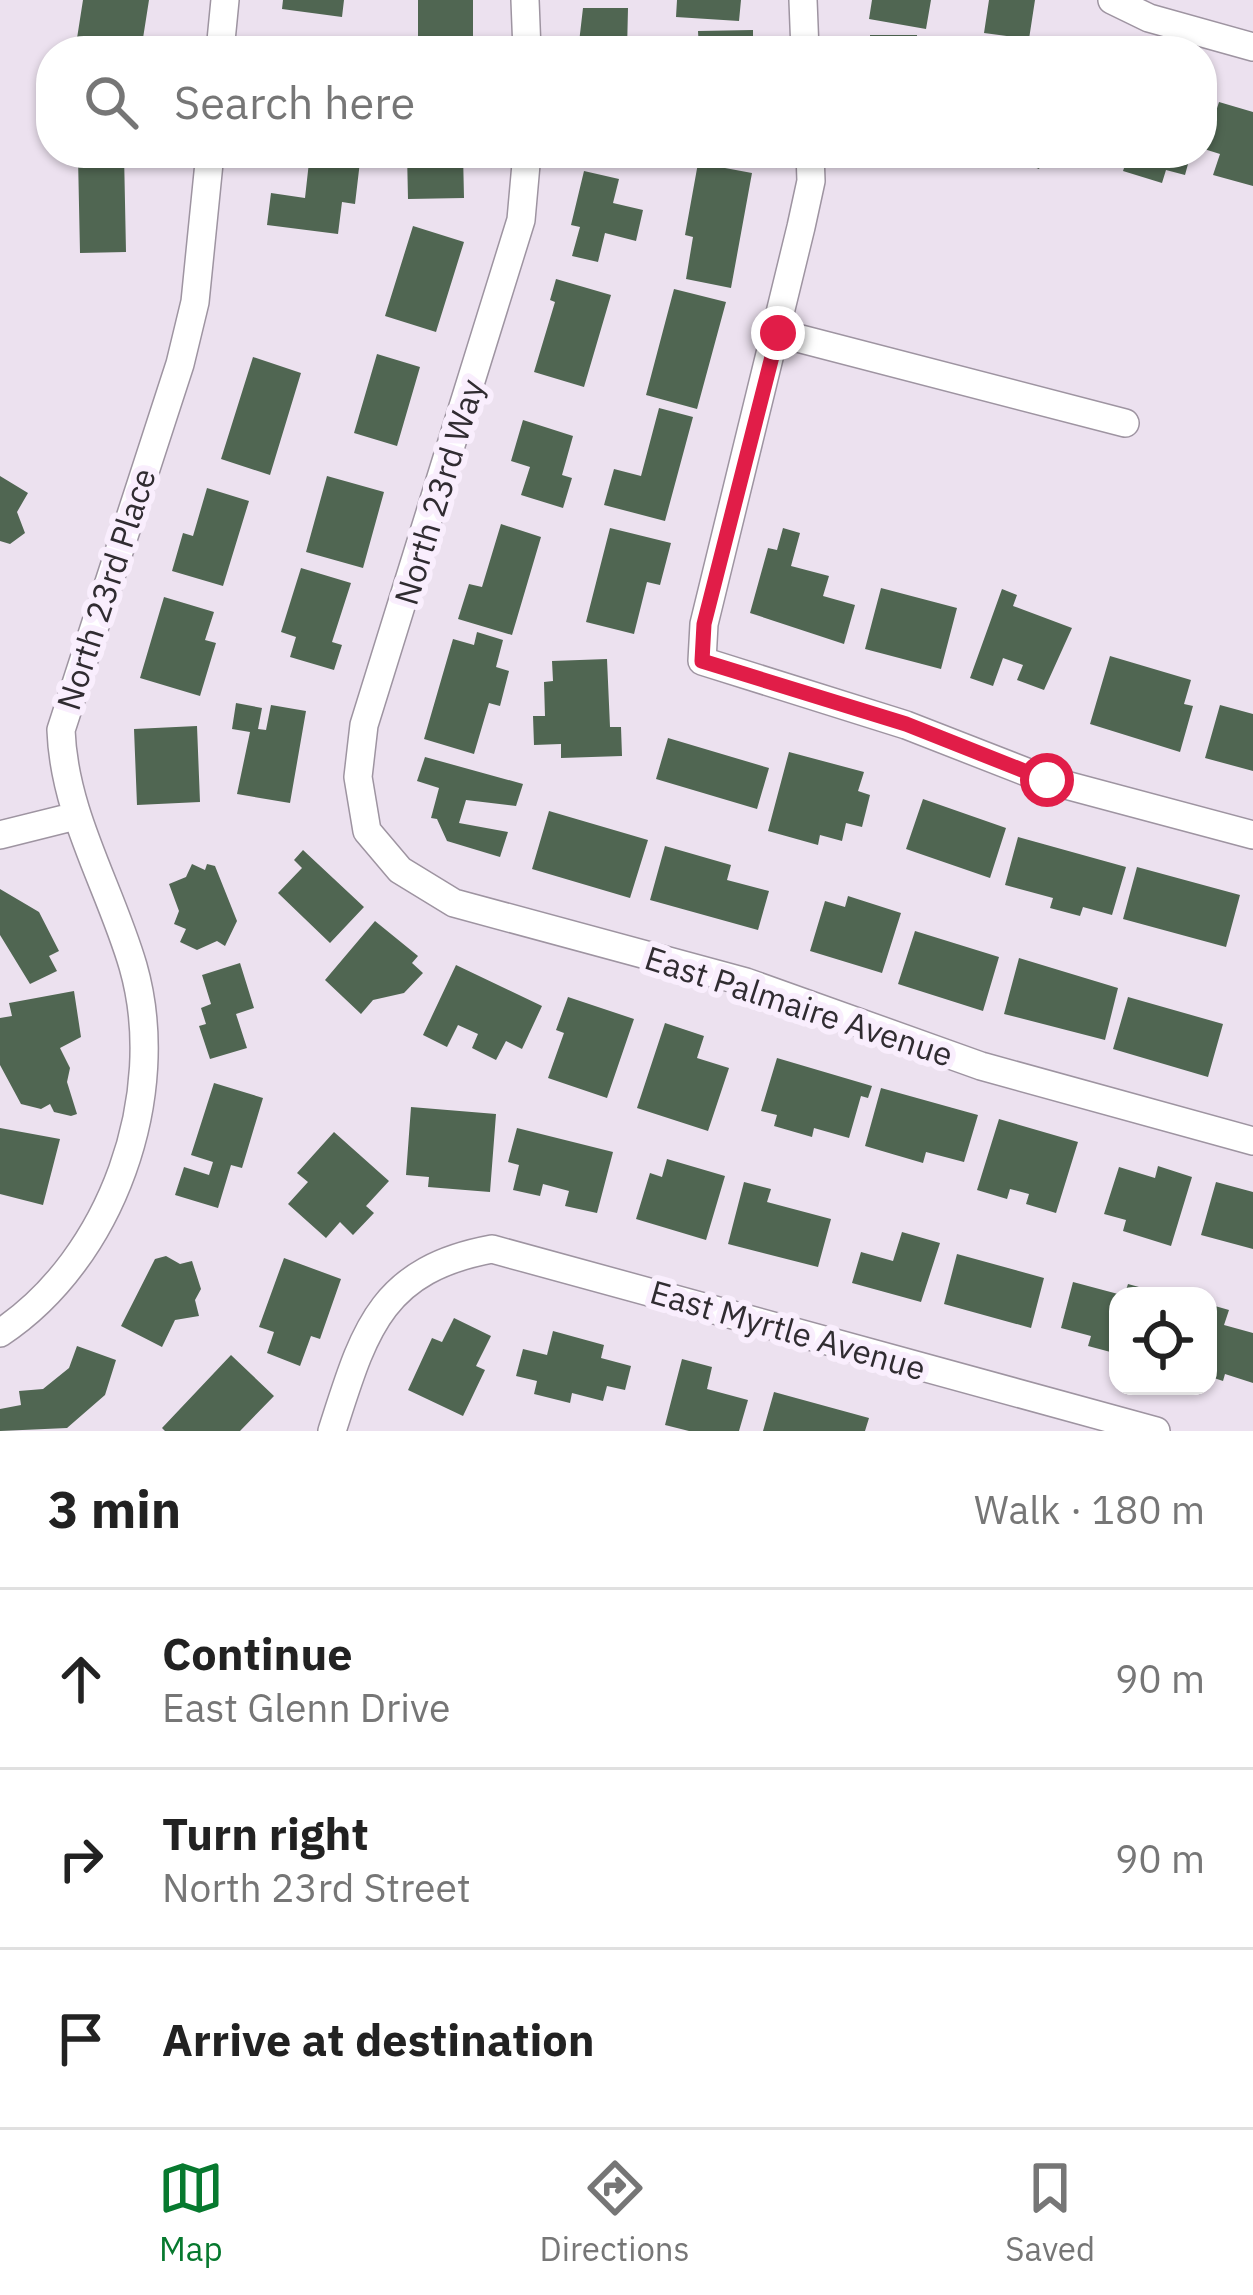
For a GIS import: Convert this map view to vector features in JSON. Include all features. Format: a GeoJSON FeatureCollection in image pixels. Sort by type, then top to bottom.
{"type":"FeatureCollection","features":[{"type":"Feature","properties":{"kind":"street"},"geometry":{"type":"LineString","coordinates":[[221,36],[225,0]]}},
{"type":"Feature","properties":{"kind":"street"},"geometry":{"type":"LineString","coordinates":[[525,0],[526,36]]}},
{"type":"Feature","properties":{"kind":"street"},"geometry":{"type":"LineString","coordinates":[[803,0],[804,36]]}},
{"type":"Feature","properties":{"kind":"street"},"geometry":{"type":"LineString","coordinates":[[1112,0],[1149,18],[1214,36]]}},
{"type":"Feature","properties":{"kind":"street"},"geometry":{"type":"LineString","coordinates":[[1217,37],[1253,47]]}},
{"type":"Feature","properties":{"kind":"street","name":"North 23rd Place"},"geometry":{"type":"LineString","coordinates":[[0,1333],[52,1286],[86,1240],[116,1188],[136,1121],[145,1063],[143,1013],[133,967],[76,816],[62,762],[61,730],[180,364],[195,302],[208,168]]}},
{"type":"Feature","properties":{"kind":"street","name":"North 23rd Way"},"geometry":{"type":"LineString","coordinates":[[367,831],[358,777],[364,725],[521,220],[526,168]]}},
{"type":"Feature","properties":{"kind":"street"},"geometry":{"type":"LineString","coordinates":[[811,168],[778,333],[704,624],[702,661],[906,724],[1047,780],[1253,835]]}},
{"type":"Feature","properties":{"kind":"street"},"geometry":{"type":"LineString","coordinates":[[778,333],[1125,423]]}},
{"type":"Feature","properties":{"kind":"street"},"geometry":{"type":"LineString","coordinates":[[0,835],[76,816]]}},
{"type":"Feature","properties":{"kind":"street","name":"East Palmaire Avenue"},"geometry":{"type":"LineString","coordinates":[[367,831],[400,870],[454,903],[746,982],[981,1066],[1253,1141]]}},
{"type":"Feature","properties":{"kind":"street","name":"East Myrtle Avenue"},"geometry":{"type":"LineString","coordinates":[[332,1431],[355,1362],[384,1304],[421,1270],[454,1256],[492,1249],[552,1261],[1156,1431]]}},
{"type":"Feature","properties":{"kind":"building"},"geometry":{"type":"Polygon","coordinates":[[[83,0],[149,0],[143,36],[77,36],[83,0]]]}},
{"type":"Feature","properties":{"kind":"building"},"geometry":{"type":"Polygon","coordinates":[[[283,0],[344,0],[342,17],[282,9],[283,0]]]}},
{"type":"Feature","properties":{"kind":"building"},"geometry":{"type":"Polygon","coordinates":[[[418,0],[473,0],[473,36],[418,36],[418,0]]]}},
{"type":"Feature","properties":{"kind":"building"},"geometry":{"type":"Polygon","coordinates":[[[677,0],[741,0],[739,21],[676,17],[677,0]]]}},
{"type":"Feature","properties":{"kind":"building"},"geometry":{"type":"Polygon","coordinates":[[[872,0],[931,0],[926,29],[869,19],[872,0]]]}},
{"type":"Feature","properties":{"kind":"building"},"geometry":{"type":"Polygon","coordinates":[[[989,0],[1035,0],[1029,36],[984,33],[989,0]]]}},
{"type":"Feature","properties":{"kind":"building"},"geometry":{"type":"Polygon","coordinates":[[[583,8],[628,8],[627,36],[580,36],[583,8]]]}},
{"type":"Feature","properties":{"kind":"building"},"geometry":{"type":"Polygon","coordinates":[[[753,30],[753,36],[698,36],[698,31],[753,30]]]}},
{"type":"Feature","properties":{"kind":"building"},"geometry":{"type":"Polygon","coordinates":[[[1219,102],[1253,112],[1253,186],[1213,175],[1220,154],[1219,102]]]}},
{"type":"Feature","properties":{"kind":"building"},"geometry":{"type":"Polygon","coordinates":[[[78,168],[124,168],[126,252],[80,253],[78,168]]]}},
{"type":"Feature","properties":{"kind":"building"},"geometry":{"type":"Polygon","coordinates":[[[308,168],[359,168],[355,204],[342,202],[338,234],[267,225],[271,193],[305,198],[308,168]]]}},
{"type":"Feature","properties":{"kind":"building"},"geometry":{"type":"Polygon","coordinates":[[[407,168],[463,168],[464,198],[408,199],[407,168]]]}},
{"type":"Feature","properties":{"kind":"building"},"geometry":{"type":"Polygon","coordinates":[[[697,168],[752,173],[731,288],[686,279],[693,237],[685,235],[697,168]]]}},
{"type":"Feature","properties":{"kind":"building"},"geometry":{"type":"Polygon","coordinates":[[[1187,168],[1185,175],[1166,170],[1162,183],[1123,171],[1187,168]]]}},
{"type":"Feature","properties":{"kind":"building"},"geometry":{"type":"Polygon","coordinates":[[[584,171],[619,179],[613,203],[643,210],[636,241],[605,233],[598,262],[572,256],[580,227],[571,225],[584,171]]]}},
{"type":"Feature","properties":{"kind":"building"},"geometry":{"type":"Polygon","coordinates":[[[413,226],[464,242],[436,332],[385,316],[413,226]]]}},
{"type":"Feature","properties":{"kind":"building"},"geometry":{"type":"Polygon","coordinates":[[[556,279],[611,295],[584,387],[534,372],[555,302],[550,300],[556,279]]]}},
{"type":"Feature","properties":{"kind":"building"},"geometry":{"type":"Polygon","coordinates":[[[674,289],[726,302],[697,409],[646,395],[674,289]]]}},
{"type":"Feature","properties":{"kind":"building"},"geometry":{"type":"Polygon","coordinates":[[[377,354],[420,367],[397,446],[354,433],[377,354]]]}},
{"type":"Feature","properties":{"kind":"building"},"geometry":{"type":"Polygon","coordinates":[[[253,357],[301,373],[270,475],[221,459],[253,357]]]}},
{"type":"Feature","properties":{"kind":"building"},"geometry":{"type":"Polygon","coordinates":[[[659,408],[693,417],[665,521],[604,505],[614,469],[641,476],[659,408]]]}},
{"type":"Feature","properties":{"kind":"building"},"geometry":{"type":"Polygon","coordinates":[[[523,420],[573,436],[562,475],[572,478],[563,508],[521,495],[530,467],[511,461],[523,420]]]}},
{"type":"Feature","properties":{"kind":"building"},"geometry":{"type":"Polygon","coordinates":[[[0,476],[28,493],[17,512],[25,533],[10,544],[0,541],[0,476]]]}},
{"type":"Feature","properties":{"kind":"building"},"geometry":{"type":"Polygon","coordinates":[[[327,476],[384,492],[363,568],[306,552],[327,476]]]}},
{"type":"Feature","properties":{"kind":"building"},"geometry":{"type":"Polygon","coordinates":[[[207,488],[249,501],[223,586],[172,571],[183,533],[193,536],[207,488]]]}},
{"type":"Feature","properties":{"kind":"building"},"geometry":{"type":"Polygon","coordinates":[[[501,524],[541,537],[512,635],[458,619],[469,584],[482,587],[501,524]]]}},
{"type":"Feature","properties":{"kind":"building"},"geometry":{"type":"Polygon","coordinates":[[[610,528],[671,543],[660,585],[647,582],[634,634],[586,622],[610,528]]]}},
{"type":"Feature","properties":{"kind":"building"},"geometry":{"type":"Polygon","coordinates":[[[783,528],[800,533],[791,566],[829,576],[823,596],[855,605],[844,644],[750,613],[768,548],[777,550],[783,528]]]}},
{"type":"Feature","properties":{"kind":"building"},"geometry":{"type":"Polygon","coordinates":[[[301,568],[351,583],[332,642],[342,645],[334,670],[290,657],[296,637],[281,632],[301,568]]]}},
{"type":"Feature","properties":{"kind":"building"},"geometry":{"type":"Polygon","coordinates":[[[881,588],[957,608],[941,669],[865,649],[881,588]]]}},
{"type":"Feature","properties":{"kind":"building"},"geometry":{"type":"Polygon","coordinates":[[[1002,589],[1017,595],[1013,606],[1072,628],[1044,690],[1017,680],[1023,665],[1003,658],[993,686],[970,678],[1002,589]]]}},
{"type":"Feature","properties":{"kind":"building"},"geometry":{"type":"Polygon","coordinates":[[[164,597],[214,612],[205,640],[216,643],[200,696],[140,678],[164,597]]]}},
{"type":"Feature","properties":{"kind":"building"},"geometry":{"type":"Polygon","coordinates":[[[477,632],[503,640],[496,667],[509,671],[500,706],[489,703],[474,754],[424,739],[453,639],[474,645],[477,632]]]}},
{"type":"Feature","properties":{"kind":"building"},"geometry":{"type":"Polygon","coordinates":[[[1110,656],[1191,680],[1184,704],[1193,706],[1180,752],[1090,724],[1110,656]]]}},
{"type":"Feature","properties":{"kind":"building"},"geometry":{"type":"Polygon","coordinates":[[[607,659],[610,727],[621,727],[622,756],[561,758],[561,744],[534,745],[533,716],[545,716],[544,682],[553,681],[552,661],[607,659]]]}},
{"type":"Feature","properties":{"kind":"building"},"geometry":{"type":"Polygon","coordinates":[[[236,703],[262,708],[258,729],[266,730],[271,705],[306,711],[290,803],[237,794],[250,732],[232,729],[236,703]]]}},
{"type":"Feature","properties":{"kind":"building"},"geometry":{"type":"Polygon","coordinates":[[[1220,705],[1253,714],[1253,771],[1205,758],[1220,705]]]}},
{"type":"Feature","properties":{"kind":"building"},"geometry":{"type":"Polygon","coordinates":[[[197,726],[200,802],[137,805],[134,729],[197,726]]]}},
{"type":"Feature","properties":{"kind":"building"},"geometry":{"type":"Polygon","coordinates":[[[668,738],[769,768],[757,809],[656,779],[668,738]]]}},
{"type":"Feature","properties":{"kind":"building"},"geometry":{"type":"Polygon","coordinates":[[[789,752],[864,772],[858,791],[870,795],[862,827],[846,823],[842,841],[820,835],[818,845],[768,831],[789,752]]]}},
{"type":"Feature","properties":{"kind":"building"},"geometry":{"type":"Polygon","coordinates":[[[425,757],[523,784],[516,806],[466,800],[459,823],[508,832],[500,857],[447,841],[437,819],[431,818],[439,788],[417,781],[425,757]]]}},
{"type":"Feature","properties":{"kind":"building"},"geometry":{"type":"Polygon","coordinates":[[[923,799],[1006,828],[990,878],[906,849],[923,799]]]}},
{"type":"Feature","properties":{"kind":"building"},"geometry":{"type":"Polygon","coordinates":[[[549,811],[648,840],[630,898],[532,869],[549,811]]]}},
{"type":"Feature","properties":{"kind":"building"},"geometry":{"type":"Polygon","coordinates":[[[1018,837],[1126,867],[1112,915],[1083,907],[1080,916],[1050,908],[1053,898],[1005,885],[1018,837]]]}},
{"type":"Feature","properties":{"kind":"building"},"geometry":{"type":"Polygon","coordinates":[[[665,846],[731,865],[727,880],[769,891],[758,930],[650,900],[665,846]]]}},
{"type":"Feature","properties":{"kind":"building"},"geometry":{"type":"Polygon","coordinates":[[[303,850],[364,907],[330,943],[278,893],[302,868],[294,860],[303,850]]]}},
{"type":"Feature","properties":{"kind":"building"},"geometry":{"type":"Polygon","coordinates":[[[192,864],[205,870],[207,864],[215,866],[237,921],[225,946],[217,941],[197,950],[180,942],[186,929],[174,924],[179,911],[169,884],[186,877],[192,864]]]}},
{"type":"Feature","properties":{"kind":"building"},"geometry":{"type":"Polygon","coordinates":[[[1137,867],[1240,895],[1226,947],[1123,919],[1137,867]]]}},
{"type":"Feature","properties":{"kind":"building"},"geometry":{"type":"Polygon","coordinates":[[[0,889],[39,912],[59,951],[49,956],[57,971],[30,984],[0,935],[0,889]]]}},
{"type":"Feature","properties":{"kind":"building"},"geometry":{"type":"Polygon","coordinates":[[[848,896],[901,913],[882,973],[810,951],[825,901],[845,907],[848,896]]]}},
{"type":"Feature","properties":{"kind":"building"},"geometry":{"type":"Polygon","coordinates":[[[375,921],[418,956],[412,963],[423,973],[404,993],[373,1000],[361,1014],[325,980],[375,921]]]}},
{"type":"Feature","properties":{"kind":"building"},"geometry":{"type":"Polygon","coordinates":[[[915,931],[999,957],[983,1011],[898,984],[915,931]]]}},
{"type":"Feature","properties":{"kind":"building"},"geometry":{"type":"Polygon","coordinates":[[[1019,958],[1118,988],[1105,1040],[1004,1014],[1019,958]]]}},
{"type":"Feature","properties":{"kind":"building"},"geometry":{"type":"Polygon","coordinates":[[[240,963],[254,1008],[236,1014],[247,1048],[210,1059],[199,1026],[206,1024],[201,1008],[211,1004],[202,975],[240,963]]]}},
{"type":"Feature","properties":{"kind":"building"},"geometry":{"type":"Polygon","coordinates":[[[456,965],[542,1006],[522,1049],[506,1041],[496,1060],[472,1048],[478,1034],[458,1025],[447,1047],[423,1035],[456,965]]]}},
{"type":"Feature","properties":{"kind":"building"},"geometry":{"type":"Polygon","coordinates":[[[74,991],[81,1037],[60,1048],[70,1068],[67,1082],[77,1114],[71,1116],[54,1112],[50,1104],[41,1109],[21,1104],[0,1065],[0,1018],[12,1016],[9,1003],[74,991]]]}},
{"type":"Feature","properties":{"kind":"building"},"geometry":{"type":"Polygon","coordinates":[[[568,997],[634,1019],[607,1098],[548,1078],[564,1033],[556,1030],[568,997]]]}},
{"type":"Feature","properties":{"kind":"building"},"geometry":{"type":"Polygon","coordinates":[[[1128,997],[1223,1024],[1208,1077],[1113,1049],[1128,997]]]}},
{"type":"Feature","properties":{"kind":"building"},"geometry":{"type":"Polygon","coordinates":[[[665,1023],[704,1036],[697,1058],[729,1068],[708,1131],[637,1108],[665,1023]]]}},
{"type":"Feature","properties":{"kind":"building"},"geometry":{"type":"Polygon","coordinates":[[[777,1058],[872,1086],[868,1098],[861,1096],[849,1138],[814,1128],[812,1137],[774,1126],[777,1115],[761,1111],[777,1058]]]}},
{"type":"Feature","properties":{"kind":"building"},"geometry":{"type":"Polygon","coordinates":[[[214,1083],[263,1098],[242,1168],[231,1165],[218,1208],[175,1195],[184,1167],[209,1175],[213,1162],[191,1155],[214,1083]]]}},
{"type":"Feature","properties":{"kind":"building"},"geometry":{"type":"Polygon","coordinates":[[[881,1088],[978,1115],[964,1162],[926,1152],[923,1163],[865,1146],[881,1088]]]}},
{"type":"Feature","properties":{"kind":"building"},"geometry":{"type":"Polygon","coordinates":[[[411,1107],[496,1114],[490,1192],[428,1187],[429,1177],[406,1175],[411,1107]]]}},
{"type":"Feature","properties":{"kind":"building"},"geometry":{"type":"Polygon","coordinates":[[[999,1119],[1078,1142],[1056,1213],[1026,1204],[1029,1194],[1010,1189],[1007,1199],[977,1190],[999,1119]]]}},
{"type":"Feature","properties":{"kind":"building"},"geometry":{"type":"Polygon","coordinates":[[[0,1128],[60,1139],[43,1205],[0,1194],[0,1128]]]}},
{"type":"Feature","properties":{"kind":"building"},"geometry":{"type":"Polygon","coordinates":[[[517,1128],[613,1152],[597,1213],[565,1206],[569,1191],[543,1184],[540,1196],[513,1190],[519,1165],[508,1162],[517,1128]]]}},
{"type":"Feature","properties":{"kind":"building"},"geometry":{"type":"Polygon","coordinates":[[[334,1132],[389,1181],[366,1206],[374,1213],[353,1235],[340,1222],[326,1238],[288,1204],[308,1182],[297,1173],[334,1132]]]}},
{"type":"Feature","properties":{"kind":"building"},"geometry":{"type":"Polygon","coordinates":[[[667,1159],[725,1176],[706,1240],[636,1219],[650,1173],[662,1177],[667,1159]]]}},
{"type":"Feature","properties":{"kind":"building"},"geometry":{"type":"Polygon","coordinates":[[[1158,1166],[1192,1177],[1171,1246],[1123,1231],[1126,1220],[1104,1214],[1119,1167],[1155,1178],[1158,1166]]]}},
{"type":"Feature","properties":{"kind":"building"},"geometry":{"type":"Polygon","coordinates":[[[744,1182],[771,1189],[767,1202],[831,1219],[818,1267],[728,1244],[744,1182]]]}},
{"type":"Feature","properties":{"kind":"building"},"geometry":{"type":"Polygon","coordinates":[[[1216,1182],[1253,1192],[1253,1249],[1201,1235],[1216,1182]]]}},
{"type":"Feature","properties":{"kind":"building"},"geometry":{"type":"Polygon","coordinates":[[[902,1232],[940,1243],[921,1302],[852,1283],[861,1252],[893,1261],[902,1232]]]}},
{"type":"Feature","properties":{"kind":"building"},"geometry":{"type":"Polygon","coordinates":[[[957,1254],[1044,1278],[1031,1328],[944,1304],[957,1254]]]}},
{"type":"Feature","properties":{"kind":"building"},"geometry":{"type":"Polygon","coordinates":[[[166,1256],[180,1264],[192,1261],[201,1289],[195,1300],[199,1316],[175,1320],[162,1347],[121,1326],[155,1259],[166,1256]]]}},
{"type":"Feature","properties":{"kind":"building"},"geometry":{"type":"Polygon","coordinates":[[[284,1258],[341,1279],[320,1339],[311,1336],[300,1366],[267,1353],[274,1332],[259,1327],[284,1258]]]}},
{"type":"Feature","properties":{"kind":"building"},"geometry":{"type":"Polygon","coordinates":[[[1073,1282],[1109,1292],[1109,1352],[1088,1346],[1091,1336],[1061,1328],[1073,1282]]]}},
{"type":"Feature","properties":{"kind":"building"},"geometry":{"type":"Polygon","coordinates":[[[1217,1307],[1229,1310],[1224,1325],[1253,1333],[1253,1383],[1225,1374],[1223,1381],[1217,1379],[1217,1307]]]}},
{"type":"Feature","properties":{"kind":"building"},"geometry":{"type":"Polygon","coordinates":[[[454,1318],[491,1336],[476,1366],[485,1370],[463,1416],[408,1390],[432,1338],[442,1342],[454,1318]]]}},
{"type":"Feature","properties":{"kind":"building"},"geometry":{"type":"Polygon","coordinates":[[[553,1331],[604,1345],[601,1358],[631,1366],[625,1390],[607,1386],[603,1401],[572,1393],[570,1403],[534,1394],[537,1381],[516,1376],[523,1349],[547,1355],[553,1331]]]}},
{"type":"Feature","properties":{"kind":"building"},"geometry":{"type":"Polygon","coordinates":[[[77,1346],[116,1360],[105,1395],[67,1428],[0,1431],[0,1409],[21,1405],[19,1391],[43,1389],[69,1368],[77,1346]]]}},
{"type":"Feature","properties":{"kind":"building"},"geometry":{"type":"Polygon","coordinates":[[[231,1355],[274,1396],[240,1431],[165,1431],[162,1428],[231,1355]]]}},
{"type":"Feature","properties":{"kind":"building"},"geometry":{"type":"Polygon","coordinates":[[[682,1359],[712,1367],[707,1389],[748,1400],[739,1431],[689,1431],[665,1425],[682,1359]]]}},
{"type":"Feature","properties":{"kind":"building"},"geometry":{"type":"Polygon","coordinates":[[[774,1392],[869,1418],[865,1431],[763,1431],[774,1392]]]}},
{"type":"Feature","properties":{"kind":"route"},"geometry":{"type":"LineString","coordinates":[[778,333],[704,624],[702,661],[906,724],[1047,780]]}}]}
